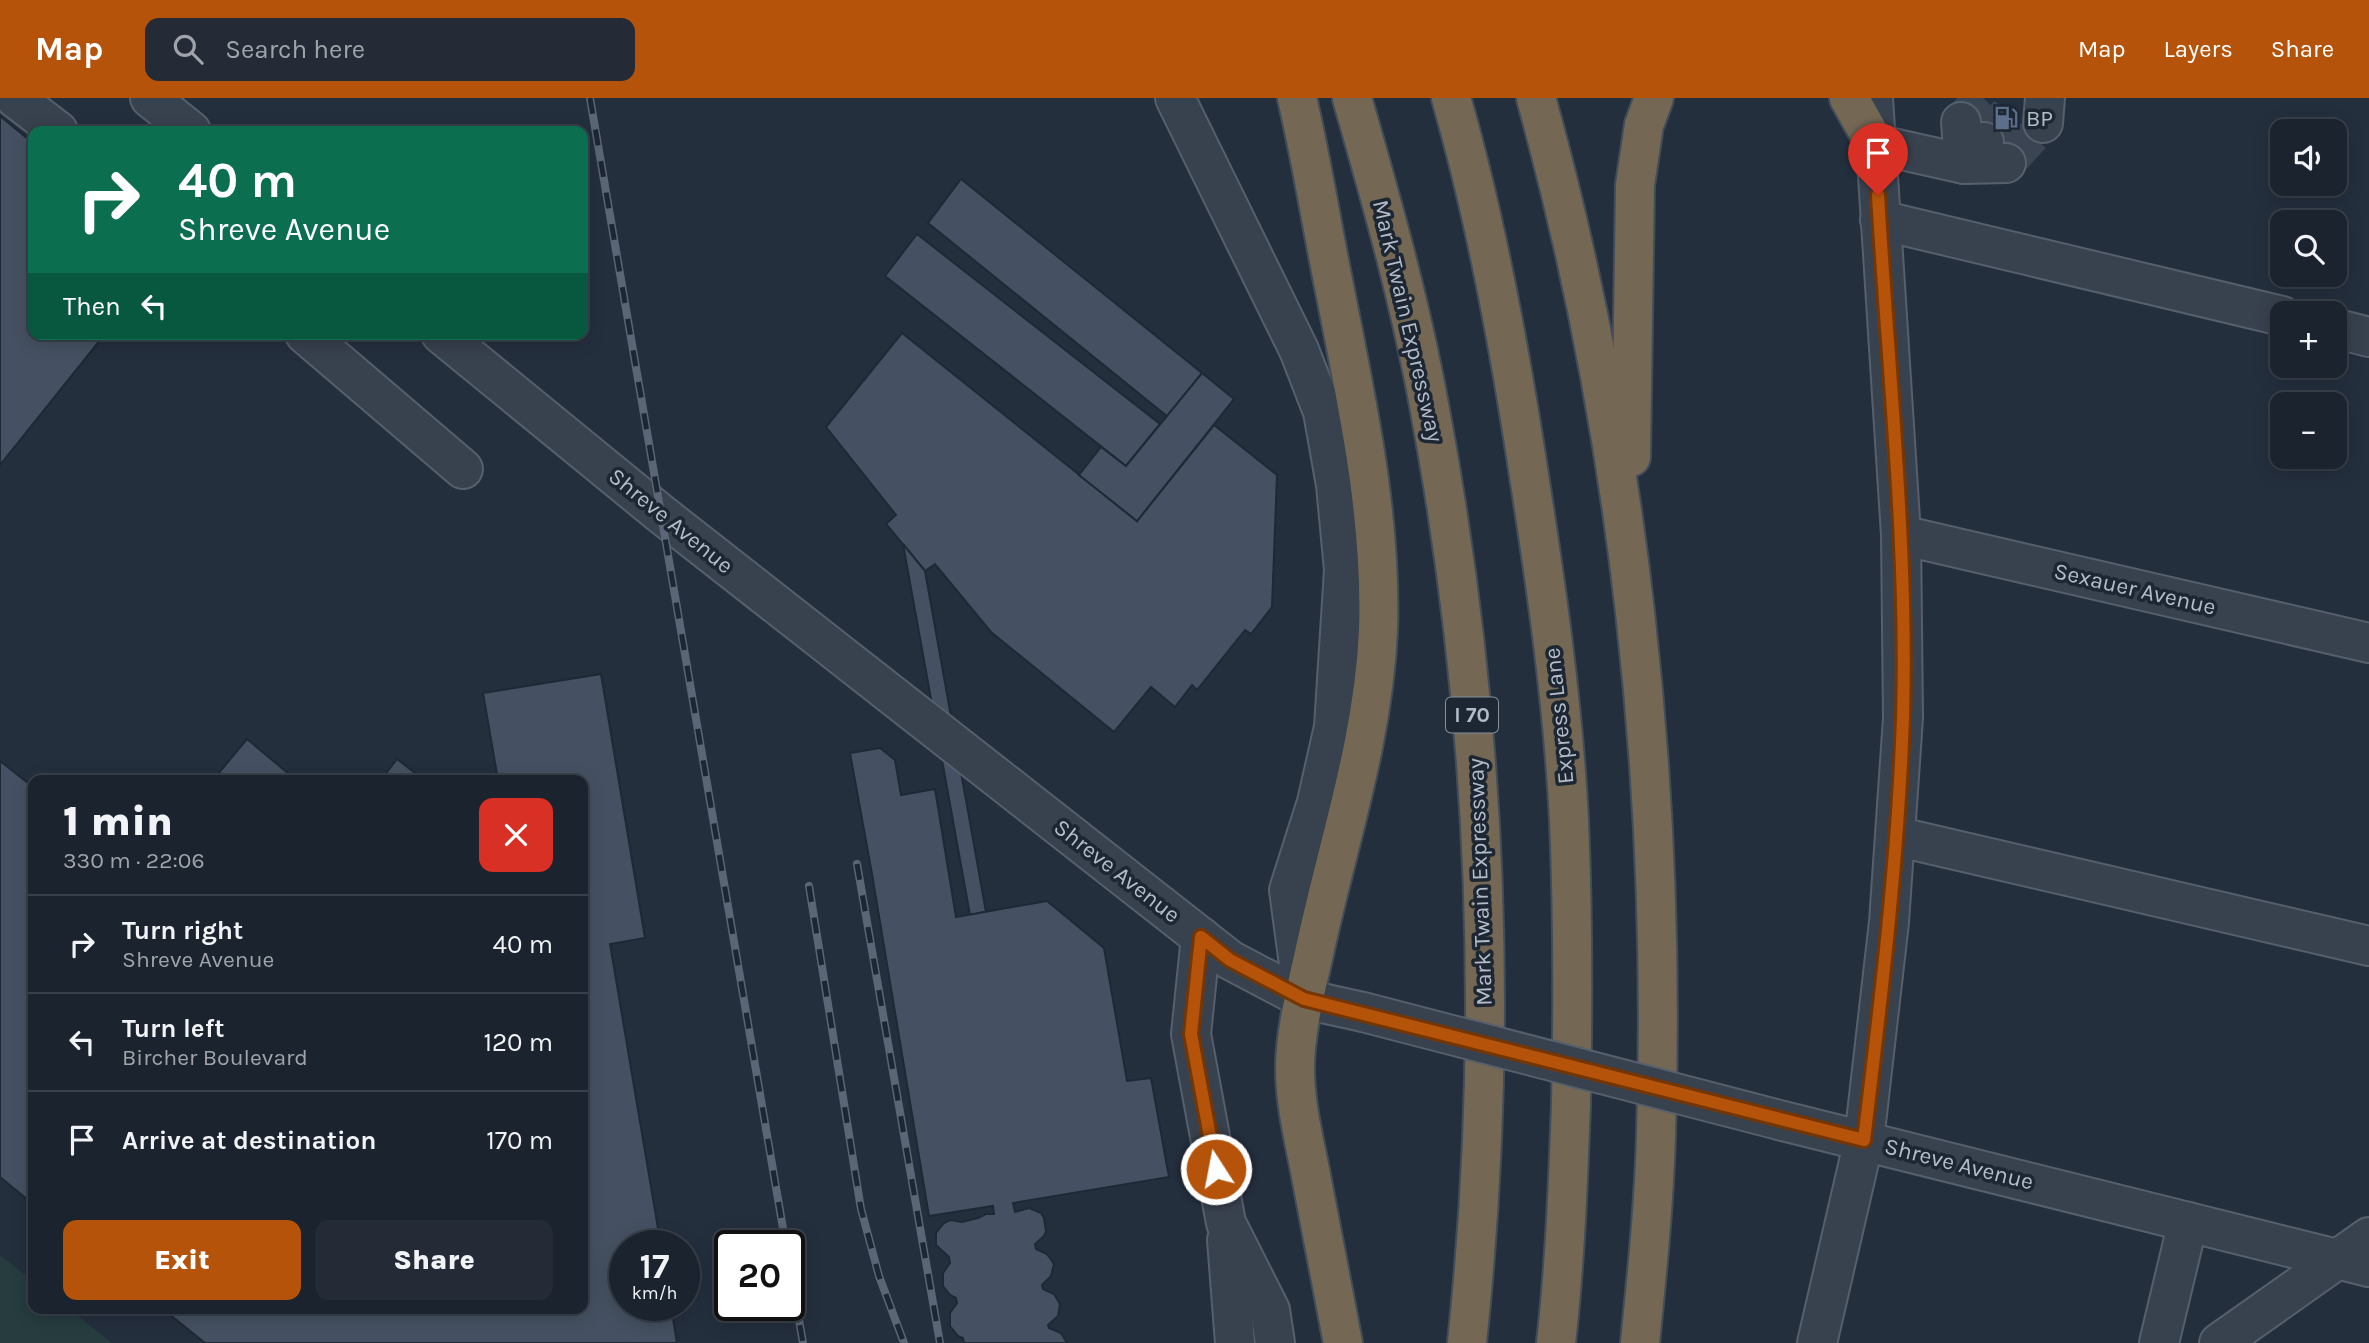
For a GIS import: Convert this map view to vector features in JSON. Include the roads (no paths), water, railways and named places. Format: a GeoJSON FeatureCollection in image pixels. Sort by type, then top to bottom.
{"type":"FeatureCollection","features":[{"type":"Feature","properties":{"kind":"highway"},"geometry":{"type":"LineString","coordinates":[[1297,98],[1369,474],[1376,554],[1378,631],[1361,765],[1327,893],[1304,999],[1295,1066],[1298,1109],[1343,1343]]}},
{"type":"Feature","properties":{"kind":"highway","name":"Mark Twain Expressway"},"geometry":{"type":"LineString","coordinates":[[1352,98],[1399,267],[1429,402],[1453,543],[1469,679],[1480,817],[1486,995],[1482,1162],[1467,1343]]}},
{"type":"Feature","properties":{"kind":"highway","name":"Express Lane"},"geometry":{"type":"LineString","coordinates":[[1451,98],[1493,267],[1518,402],[1539,538],[1556,676],[1569,819],[1573,1017],[1569,1165],[1556,1343]]}},
{"type":"Feature","properties":{"kind":"highway"},"geometry":{"type":"LineString","coordinates":[[1536,98],[1583,290],[1609,425],[1645,703],[1653,848],[1657,1020],[1656,1137],[1640,1343]]}},
{"type":"Feature","properties":{"kind":"highway"},"geometry":{"type":"LineString","coordinates":[[1629,564],[1635,185],[1644,125],[1654,98]]}},
{"type":"Feature","properties":{"kind":"highway"},"geometry":{"type":"LineString","coordinates":[[1849,98],[1875,144]]}},
{"type":"Feature","properties":{"kind":"street"},"geometry":{"type":"LineString","coordinates":[[15,98],[51,126]]}},
{"type":"Feature","properties":{"kind":"street"},"geometry":{"type":"LineString","coordinates":[[150,98],[185,126]]}},
{"type":"Feature","properties":{"kind":"street"},"geometry":{"type":"LineString","coordinates":[[1175,98],[1299,349],[1323,412],[1336,485],[1344,570],[1334,727],[1317,802],[1289,890],[1304,999]]}},
{"type":"Feature","properties":{"kind":"street"},"geometry":{"type":"LineString","coordinates":[[1817,1343],[1864,1140],[1889,922],[1903,718],[1901,535],[1872,98]]}},
{"type":"Feature","properties":{"kind":"street"},"geometry":{"type":"LineString","coordinates":[[1875,144],[1979,148]]}},
{"type":"Feature","properties":{"kind":"street"},"geometry":{"type":"LineString","coordinates":[[1880,220],[2270,313]]}},
{"type":"Feature","properties":{"kind":"street"},"geometry":{"type":"LineString","coordinates":[[2347,331],[2369,337]]}},
{"type":"Feature","properties":{"kind":"street"},"geometry":{"type":"LineString","coordinates":[[312,340],[463,469]]}},
{"type":"Feature","properties":{"kind":"street","name":"Shreve Avenue"},"geometry":{"type":"LineString","coordinates":[[448,340],[661,514],[1230,960],[1304,999],[2353,1263]]}},
{"type":"Feature","properties":{"kind":"street","name":"Sexauer Avenue"},"geometry":{"type":"LineString","coordinates":[[1901,535],[2369,643]]}},
{"type":"Feature","properties":{"kind":"street"},"geometry":{"type":"LineString","coordinates":[[1895,836],[2369,946]]}},
{"type":"Feature","properties":{"kind":"street"},"geometry":{"type":"LineString","coordinates":[[1201,937],[1191,1034],[1226,1223],[1235,1343]]}},
{"type":"Feature","properties":{"kind":"street"},"geometry":{"type":"LineString","coordinates":[[2159,1343],[2188,1222]]}},
{"type":"Feature","properties":{"kind":"street"},"geometry":{"type":"LineString","coordinates":[[1226,1223],[1270,1310],[1275,1343]]}},
{"type":"Feature","properties":{"kind":"street"},"geometry":{"type":"LineString","coordinates":[[2219,1343],[2353,1263],[2369,1237]]}},
{"type":"Feature","properties":{"kind":"tunnel"},"geometry":{"type":"LineString","coordinates":[[1961,122],[1983,98]]}},
{"type":"Feature","properties":{"kind":"tunnel"},"geometry":{"type":"LineString","coordinates":[[1984,142],[2021,99]]}},
{"type":"Feature","properties":{"kind":"tunnel"},"geometry":{"type":"LineString","coordinates":[[2006,163],[2043,123]]}},
{"type":"Feature","properties":{"kind":"railway"},"geometry":{"type":"LineString","coordinates":[[590,98],[783,1230]]}},
{"type":"Feature","properties":{"kind":"railway"},"geometry":{"type":"LineString","coordinates":[[857,864],[940,1343]]}},
{"type":"Feature","properties":{"kind":"railway"},"geometry":{"type":"LineString","coordinates":[[809,886],[861,1209],[879,1276],[904,1343]]}},
{"type":"Feature","properties":{"kind":"railway"},"geometry":{"type":"LineString","coordinates":[[799,1321],[803,1343]]}},
{"type":"Feature","properties":{"kind":"place","name":"BP"},"geometry":{"type":"Point","coordinates":[2006,118]}}]}
